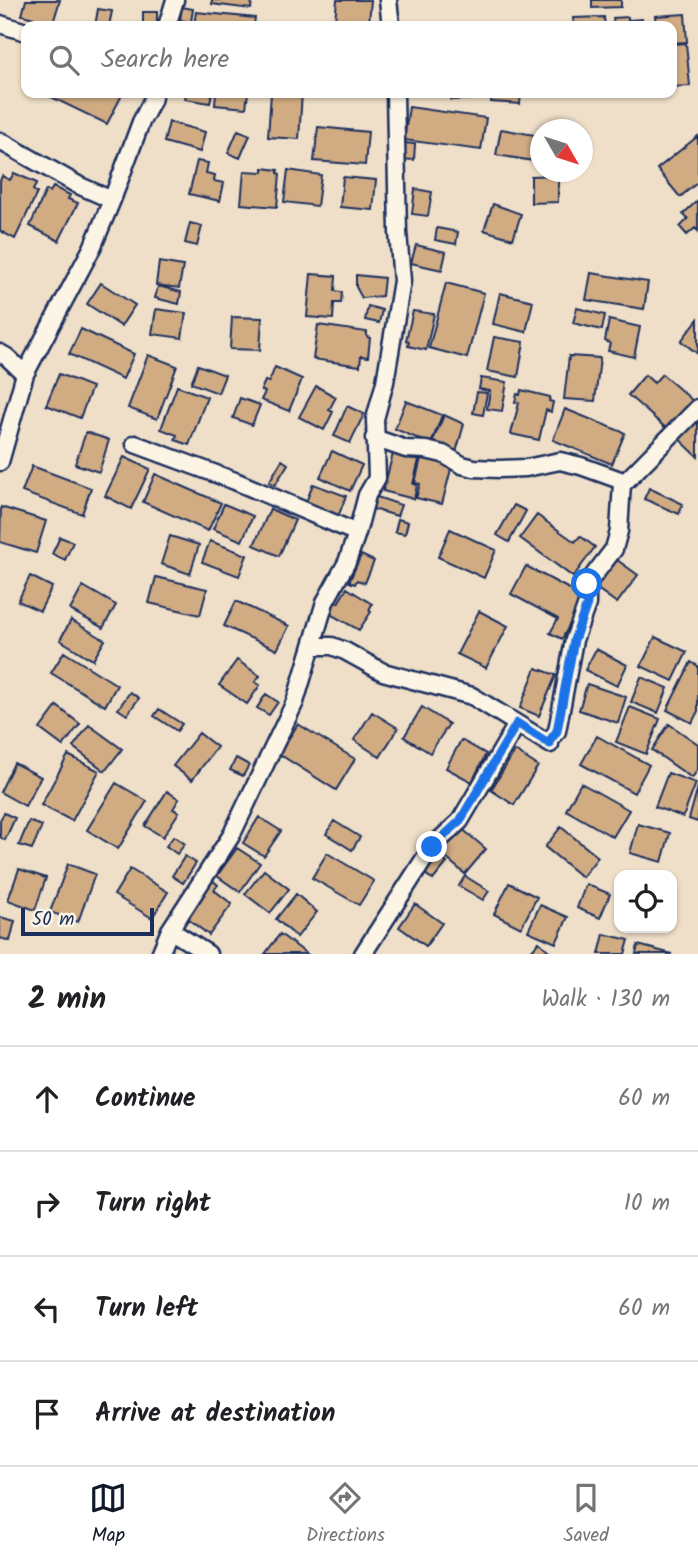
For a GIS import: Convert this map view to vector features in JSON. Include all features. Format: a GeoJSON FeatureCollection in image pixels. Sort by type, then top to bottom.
{"type":"FeatureCollection","features":[{"type":"Feature","properties":{"kind":"street"},"geometry":{"type":"LineString","coordinates":[[169,21],[175,0]]}},
{"type":"Feature","properties":{"kind":"street"},"geometry":{"type":"LineString","coordinates":[[388,0],[390,21]]}},
{"type":"Feature","properties":{"kind":"street"},"geometry":{"type":"LineString","coordinates":[[0,24],[21,30]]}},
{"type":"Feature","properties":{"kind":"street"},"geometry":{"type":"LineString","coordinates":[[0,462],[25,374],[92,248],[141,121],[153,98]]}},
{"type":"Feature","properties":{"kind":"street"},"geometry":{"type":"LineString","coordinates":[[160,954],[170,930],[231,836],[295,702],[325,602],[346,562],[367,495],[377,478],[375,419],[385,382],[402,281],[398,232],[396,98]]}},
{"type":"Feature","properties":{"kind":"street"},"geometry":{"type":"LineString","coordinates":[[0,141],[78,185],[112,200]]}},
{"type":"Feature","properties":{"kind":"street"},"geometry":{"type":"LineString","coordinates":[[0,353],[25,374]]}},
{"type":"Feature","properties":{"kind":"street"},"geometry":{"type":"LineString","coordinates":[[313,646],[332,646],[383,672],[472,696],[550,744],[557,731],[574,640],[587,604],[587,584],[614,549],[619,531],[622,483],[698,408]]}},
{"type":"Feature","properties":{"kind":"street"},"geometry":{"type":"LineString","coordinates":[[374,438],[407,449],[443,454],[462,465],[474,468],[526,468],[560,461],[624,483]]}},
{"type":"Feature","properties":{"kind":"street"},"geometry":{"type":"LineString","coordinates":[[135,444],[235,481],[357,533]]}},
{"type":"Feature","properties":{"kind":"street"},"geometry":{"type":"LineString","coordinates":[[363,954],[432,847],[460,821],[517,723]]}},
{"type":"Feature","properties":{"kind":"street"},"geometry":{"type":"LineString","coordinates":[[170,930],[208,954]]}},
{"type":"Feature","properties":{"kind":"building"},"geometry":{"type":"Polygon","coordinates":[[[26,0],[60,0],[54,21],[33,21],[34,18],[22,15],[26,0]]]}},
{"type":"Feature","properties":{"kind":"building"},"geometry":{"type":"Polygon","coordinates":[[[212,0],[252,0],[251,9],[212,4],[212,0]]]}},
{"type":"Feature","properties":{"kind":"building"},"geometry":{"type":"Polygon","coordinates":[[[337,0],[371,0],[369,21],[335,20],[337,0]]]}},
{"type":"Feature","properties":{"kind":"building"},"geometry":{"type":"Polygon","coordinates":[[[592,0],[621,0],[621,7],[592,8],[592,0]]]}},
{"type":"Feature","properties":{"kind":"building"},"geometry":{"type":"Polygon","coordinates":[[[182,7],[193,9],[191,21],[180,20],[182,7]]]}},
{"type":"Feature","properties":{"kind":"building"},"geometry":{"type":"Polygon","coordinates":[[[98,9],[112,11],[110,21],[96,21],[98,9]]]}},
{"type":"Feature","properties":{"kind":"building"},"geometry":{"type":"Polygon","coordinates":[[[143,12],[157,12],[157,21],[143,21],[143,12]]]}},
{"type":"Feature","properties":{"kind":"building"},"geometry":{"type":"Polygon","coordinates":[[[196,12],[255,18],[255,21],[195,21],[196,12]]]}},
{"type":"Feature","properties":{"kind":"building"},"geometry":{"type":"Polygon","coordinates":[[[685,14],[687,42],[677,43],[677,21],[656,21],[655,16],[685,14]]]}},
{"type":"Feature","properties":{"kind":"building"},"geometry":{"type":"Polygon","coordinates":[[[604,17],[604,21],[573,21],[573,18],[604,17]]]}},
{"type":"Feature","properties":{"kind":"building"},"geometry":{"type":"Polygon","coordinates":[[[628,17],[628,20],[642,21],[613,21],[613,18],[628,17]]]}},
{"type":"Feature","properties":{"kind":"building"},"geometry":{"type":"Polygon","coordinates":[[[686,43],[690,86],[677,87],[677,44],[686,43]]]}},
{"type":"Feature","properties":{"kind":"building"},"geometry":{"type":"Polygon","coordinates":[[[53,98],[120,98],[107,124],[53,98]]]}},
{"type":"Feature","properties":{"kind":"building"},"geometry":{"type":"Polygon","coordinates":[[[185,98],[211,98],[210,103],[185,98]]]}},
{"type":"Feature","properties":{"kind":"building"},"geometry":{"type":"Polygon","coordinates":[[[216,98],[247,98],[246,108],[215,105],[216,98]]]}},
{"type":"Feature","properties":{"kind":"building"},"geometry":{"type":"Polygon","coordinates":[[[271,98],[302,98],[299,139],[268,137],[271,98]]]}},
{"type":"Feature","properties":{"kind":"building"},"geometry":{"type":"Polygon","coordinates":[[[451,98],[475,98],[475,99],[451,98]]]}},
{"type":"Feature","properties":{"kind":"building"},"geometry":{"type":"Polygon","coordinates":[[[491,98],[521,98],[520,104],[491,102],[491,98]]]}},
{"type":"Feature","properties":{"kind":"building"},"geometry":{"type":"Polygon","coordinates":[[[409,107],[486,118],[481,150],[404,140],[409,107]]]}},
{"type":"Feature","properties":{"kind":"building"},"geometry":{"type":"Polygon","coordinates":[[[169,122],[205,132],[200,152],[164,142],[169,122]]]}},
{"type":"Feature","properties":{"kind":"building"},"geometry":{"type":"Polygon","coordinates":[[[318,127],[368,132],[365,165],[314,161],[318,127]]]}},
{"type":"Feature","properties":{"kind":"building"},"geometry":{"type":"Polygon","coordinates":[[[501,129],[530,134],[530,160],[496,155],[501,129]]]}},
{"type":"Feature","properties":{"kind":"building"},"geometry":{"type":"Polygon","coordinates":[[[238,130],[250,135],[240,158],[228,153],[238,130]]]}},
{"type":"Feature","properties":{"kind":"building"},"geometry":{"type":"Polygon","coordinates":[[[698,136],[698,182],[680,197],[657,169],[698,136]]]}},
{"type":"Feature","properties":{"kind":"building"},"geometry":{"type":"Polygon","coordinates":[[[402,143],[415,144],[414,160],[401,159],[402,143]]]}},
{"type":"Feature","properties":{"kind":"building"},"geometry":{"type":"Polygon","coordinates":[[[197,161],[208,163],[206,173],[215,175],[214,181],[224,183],[220,201],[189,194],[197,161]]]}},
{"type":"Feature","properties":{"kind":"building"},"geometry":{"type":"Polygon","coordinates":[[[263,168],[278,170],[280,174],[277,207],[241,204],[244,171],[263,172],[263,168]]]}},
{"type":"Feature","properties":{"kind":"building"},"geometry":{"type":"Polygon","coordinates":[[[288,170],[321,175],[317,206],[284,202],[288,170]]]}},
{"type":"Feature","properties":{"kind":"building"},"geometry":{"type":"Polygon","coordinates":[[[14,173],[37,183],[33,190],[37,193],[15,239],[0,231],[0,181],[2,176],[10,180],[14,173]]]}},
{"type":"Feature","properties":{"kind":"building"},"geometry":{"type":"Polygon","coordinates":[[[343,177],[376,180],[373,210],[340,207],[343,177]]]}},
{"type":"Feature","properties":{"kind":"building"},"geometry":{"type":"Polygon","coordinates":[[[531,182],[558,182],[558,202],[531,203],[531,182]]]}},
{"type":"Feature","properties":{"kind":"building"},"geometry":{"type":"Polygon","coordinates":[[[53,187],[70,195],[68,199],[78,203],[59,241],[30,226],[46,190],[50,192],[53,187]]]}},
{"type":"Feature","properties":{"kind":"building"},"geometry":{"type":"Polygon","coordinates":[[[415,189],[432,192],[428,216],[412,214],[415,189]]]}},
{"type":"Feature","properties":{"kind":"building"},"geometry":{"type":"Polygon","coordinates":[[[698,200],[698,231],[695,228],[687,235],[680,227],[688,219],[683,214],[698,200]]]}},
{"type":"Feature","properties":{"kind":"building"},"geometry":{"type":"Polygon","coordinates":[[[493,204],[521,214],[513,239],[484,230],[493,204]]]}},
{"type":"Feature","properties":{"kind":"building"},"geometry":{"type":"Polygon","coordinates":[[[190,223],[202,226],[197,246],[185,243],[190,223]]]}},
{"type":"Feature","properties":{"kind":"building"},"geometry":{"type":"Polygon","coordinates":[[[437,228],[458,232],[456,244],[435,240],[437,228]]]}},
{"type":"Feature","properties":{"kind":"building"},"geometry":{"type":"Polygon","coordinates":[[[416,245],[446,252],[442,270],[411,263],[416,245]]]}},
{"type":"Feature","properties":{"kind":"building"},"geometry":{"type":"Polygon","coordinates":[[[159,262],[183,266],[179,288],[156,285],[159,262]]]}},
{"type":"Feature","properties":{"kind":"building"},"geometry":{"type":"Polygon","coordinates":[[[591,273],[648,282],[644,309],[586,300],[591,273]]]}},
{"type":"Feature","properties":{"kind":"building"},"geometry":{"type":"Polygon","coordinates":[[[311,274],[336,276],[335,291],[342,292],[341,303],[334,303],[333,319],[307,317],[311,274]]]}},
{"type":"Feature","properties":{"kind":"building"},"geometry":{"type":"Polygon","coordinates":[[[356,275],[384,278],[382,296],[362,298],[356,287],[356,275]]]}},
{"type":"Feature","properties":{"kind":"building"},"geometry":{"type":"Polygon","coordinates":[[[101,283],[135,305],[121,326],[87,304],[101,283]]]}},
{"type":"Feature","properties":{"kind":"building"},"geometry":{"type":"Polygon","coordinates":[[[446,283],[484,293],[467,358],[429,348],[446,283]]]}},
{"type":"Feature","properties":{"kind":"building"},"geometry":{"type":"Polygon","coordinates":[[[158,286],[181,292],[179,304],[155,298],[158,286]]]}},
{"type":"Feature","properties":{"kind":"building"},"geometry":{"type":"Polygon","coordinates":[[[500,293],[533,301],[526,332],[493,324],[500,293]]]}},
{"type":"Feature","properties":{"kind":"building"},"geometry":{"type":"Polygon","coordinates":[[[368,306],[382,310],[379,323],[365,320],[368,306]]]}},
{"type":"Feature","properties":{"kind":"building"},"geometry":{"type":"Polygon","coordinates":[[[577,308],[605,315],[602,330],[573,323],[577,308]]]}},
{"type":"Feature","properties":{"kind":"building"},"geometry":{"type":"Polygon","coordinates":[[[156,309],[186,313],[182,338],[152,334],[156,309]]]}},
{"type":"Feature","properties":{"kind":"building"},"geometry":{"type":"Polygon","coordinates":[[[413,311],[434,314],[426,350],[408,346],[409,341],[406,340],[413,311]]]}},
{"type":"Feature","properties":{"kind":"building"},"geometry":{"type":"Polygon","coordinates":[[[232,317],[262,318],[260,350],[230,349],[232,317]]]}},
{"type":"Feature","properties":{"kind":"building"},"geometry":{"type":"Polygon","coordinates":[[[698,319],[698,354],[681,341],[698,319]]]}},
{"type":"Feature","properties":{"kind":"building"},"geometry":{"type":"Polygon","coordinates":[[[609,320],[640,327],[634,357],[608,351],[610,343],[605,341],[609,320]]]}},
{"type":"Feature","properties":{"kind":"building"},"geometry":{"type":"Polygon","coordinates":[[[318,325],[367,332],[367,337],[370,338],[368,357],[361,356],[360,366],[313,359],[318,325]]]}},
{"type":"Feature","properties":{"kind":"building"},"geometry":{"type":"Polygon","coordinates":[[[81,329],[134,354],[123,379],[69,354],[81,329]]]}},
{"type":"Feature","properties":{"kind":"building"},"geometry":{"type":"Polygon","coordinates":[[[494,337],[524,342],[518,377],[487,371],[494,337]]]}},
{"type":"Feature","properties":{"kind":"building"},"geometry":{"type":"Polygon","coordinates":[[[148,355],[177,366],[157,419],[128,408],[148,355]]]}},
{"type":"Feature","properties":{"kind":"building"},"geometry":{"type":"Polygon","coordinates":[[[569,356],[600,358],[595,401],[564,399],[569,356]]]}},
{"type":"Feature","properties":{"kind":"building"},"geometry":{"type":"Polygon","coordinates":[[[198,365],[225,375],[218,393],[191,383],[198,365]]]}},
{"type":"Feature","properties":{"kind":"building"},"geometry":{"type":"Polygon","coordinates":[[[275,367],[302,379],[289,411],[261,400],[265,392],[261,390],[265,381],[269,382],[275,367]]]}},
{"type":"Feature","properties":{"kind":"building"},"geometry":{"type":"Polygon","coordinates":[[[59,374],[92,387],[80,418],[46,405],[59,374]]]}},
{"type":"Feature","properties":{"kind":"building"},"geometry":{"type":"Polygon","coordinates":[[[662,374],[692,400],[667,429],[628,395],[645,375],[654,383],[662,374]]]}},
{"type":"Feature","properties":{"kind":"building"},"geometry":{"type":"Polygon","coordinates":[[[481,378],[507,382],[502,411],[487,409],[490,391],[479,389],[481,378]]]}},
{"type":"Feature","properties":{"kind":"building"},"geometry":{"type":"Polygon","coordinates":[[[177,386],[207,397],[189,445],[175,440],[177,435],[161,429],[177,386]]]}},
{"type":"Feature","properties":{"kind":"building"},"geometry":{"type":"Polygon","coordinates":[[[316,386],[336,397],[329,410],[333,412],[324,430],[299,417],[316,386]]]}},
{"type":"Feature","properties":{"kind":"building"},"geometry":{"type":"Polygon","coordinates":[[[521,390],[550,397],[549,401],[553,402],[551,412],[546,410],[539,440],[511,434],[519,403],[515,402],[521,390]]]}},
{"type":"Feature","properties":{"kind":"building"},"geometry":{"type":"Polygon","coordinates":[[[477,392],[487,393],[483,415],[473,413],[477,392]]]}},
{"type":"Feature","properties":{"kind":"building"},"geometry":{"type":"Polygon","coordinates":[[[240,398],[260,405],[252,425],[233,418],[240,398]]]}},
{"type":"Feature","properties":{"kind":"building"},"geometry":{"type":"Polygon","coordinates":[[[406,401],[442,415],[431,444],[395,429],[406,401]]]}},
{"type":"Feature","properties":{"kind":"building"},"geometry":{"type":"Polygon","coordinates":[[[347,406],[364,414],[350,443],[334,436],[347,406]]]}},
{"type":"Feature","properties":{"kind":"building"},"geometry":{"type":"Polygon","coordinates":[[[565,409],[625,433],[612,464],[553,440],[565,409]]]}},
{"type":"Feature","properties":{"kind":"building"},"geometry":{"type":"Polygon","coordinates":[[[698,414],[698,457],[676,436],[698,414]]]}},
{"type":"Feature","properties":{"kind":"building"},"geometry":{"type":"Polygon","coordinates":[[[444,415],[464,424],[455,456],[431,445],[444,415]]]}},
{"type":"Feature","properties":{"kind":"building"},"geometry":{"type":"Polygon","coordinates":[[[86,432],[109,440],[99,472],[75,464],[86,432]]]}},
{"type":"Feature","properties":{"kind":"building"},"geometry":{"type":"Polygon","coordinates":[[[394,450],[420,456],[413,484],[417,485],[414,499],[383,491],[394,450]]]}},
{"type":"Feature","properties":{"kind":"building"},"geometry":{"type":"Polygon","coordinates":[[[332,451],[362,465],[350,491],[320,477],[332,451]]]}},
{"type":"Feature","properties":{"kind":"building"},"geometry":{"type":"Polygon","coordinates":[[[124,457],[150,469],[131,509],[105,496],[124,457]]]}},
{"type":"Feature","properties":{"kind":"building"},"geometry":{"type":"Polygon","coordinates":[[[421,458],[452,465],[442,504],[416,498],[420,484],[415,483],[421,458]]]}},
{"type":"Feature","properties":{"kind":"building"},"geometry":{"type":"Polygon","coordinates":[[[282,460],[288,464],[275,485],[269,482],[282,460]]]}},
{"type":"Feature","properties":{"kind":"building"},"geometry":{"type":"Polygon","coordinates":[[[32,466],[91,488],[82,514],[22,492],[32,466]]]}},
{"type":"Feature","properties":{"kind":"building"},"geometry":{"type":"Polygon","coordinates":[[[155,474],[221,503],[208,531],[143,502],[155,474]]]}},
{"type":"Feature","properties":{"kind":"building"},"geometry":{"type":"Polygon","coordinates":[[[313,484],[346,496],[338,517],[305,505],[313,484]]]}},
{"type":"Feature","properties":{"kind":"building"},"geometry":{"type":"Polygon","coordinates":[[[649,488],[683,504],[679,514],[644,499],[649,488]]]}},
{"type":"Feature","properties":{"kind":"building"},"geometry":{"type":"Polygon","coordinates":[[[374,496],[401,505],[397,516],[370,508],[374,496]]]}},
{"type":"Feature","properties":{"kind":"building"},"geometry":{"type":"Polygon","coordinates":[[[224,504],[253,516],[242,541],[213,529],[224,504]]]}},
{"type":"Feature","properties":{"kind":"building"},"geometry":{"type":"Polygon","coordinates":[[[514,505],[526,511],[509,542],[497,535],[514,505]]]}},
{"type":"Feature","properties":{"kind":"building"},"geometry":{"type":"Polygon","coordinates":[[[1,507],[46,521],[36,553],[0,542],[1,507]]]}},
{"type":"Feature","properties":{"kind":"building"},"geometry":{"type":"Polygon","coordinates":[[[270,509],[295,520],[279,556],[254,545],[270,509]]]}},
{"type":"Feature","properties":{"kind":"building"},"geometry":{"type":"Polygon","coordinates":[[[537,515],[575,542],[580,536],[595,547],[573,577],[520,538],[537,515]]]}},
{"type":"Feature","properties":{"kind":"building"},"geometry":{"type":"Polygon","coordinates":[[[398,519],[408,522],[405,534],[395,532],[398,519]]]}},
{"type":"Feature","properties":{"kind":"building"},"geometry":{"type":"Polygon","coordinates":[[[450,529],[496,550],[484,578],[438,557],[450,529]]]}},
{"type":"Feature","properties":{"kind":"building"},"geometry":{"type":"Polygon","coordinates":[[[170,536],[199,545],[190,574],[161,564],[170,536]]]}},
{"type":"Feature","properties":{"kind":"building"},"geometry":{"type":"Polygon","coordinates":[[[60,537],[73,542],[65,560],[52,554],[60,537]]]}},
{"type":"Feature","properties":{"kind":"building"},"geometry":{"type":"Polygon","coordinates":[[[210,541],[247,555],[239,576],[202,562],[210,541]]]}},
{"type":"Feature","properties":{"kind":"building"},"geometry":{"type":"Polygon","coordinates":[[[361,555],[374,561],[365,583],[357,580],[355,584],[349,582],[361,555]]]}},
{"type":"Feature","properties":{"kind":"building"},"geometry":{"type":"Polygon","coordinates":[[[613,557],[638,575],[617,603],[592,585],[613,557]]]}},
{"type":"Feature","properties":{"kind":"building"},"geometry":{"type":"Polygon","coordinates":[[[526,566],[583,599],[562,639],[550,633],[558,619],[511,594],[526,566]]]}},
{"type":"Feature","properties":{"kind":"building"},"geometry":{"type":"Polygon","coordinates":[[[30,576],[52,587],[40,611],[18,601],[30,576]]]}},
{"type":"Feature","properties":{"kind":"building"},"geometry":{"type":"Polygon","coordinates":[[[156,577],[207,589],[200,615],[149,603],[156,577]]]}},
{"type":"Feature","properties":{"kind":"building"},"geometry":{"type":"Polygon","coordinates":[[[83,586],[116,605],[103,628],[70,610],[83,586]]]}},
{"type":"Feature","properties":{"kind":"building"},"geometry":{"type":"Polygon","coordinates":[[[347,588],[372,604],[369,610],[371,612],[359,630],[328,613],[347,588]]]}},
{"type":"Feature","properties":{"kind":"building"},"geometry":{"type":"Polygon","coordinates":[[[236,601],[289,626],[277,650],[224,626],[236,601]]]}},
{"type":"Feature","properties":{"kind":"building"},"geometry":{"type":"Polygon","coordinates":[[[479,611],[508,626],[486,668],[457,654],[479,611]]]}},
{"type":"Feature","properties":{"kind":"building"},"geometry":{"type":"Polygon","coordinates":[[[71,620],[105,640],[93,660],[60,640],[71,620]]]}},
{"type":"Feature","properties":{"kind":"building"},"geometry":{"type":"Polygon","coordinates":[[[655,637],[687,652],[673,681],[641,666],[655,637]]]}},
{"type":"Feature","properties":{"kind":"building"},"geometry":{"type":"Polygon","coordinates":[[[596,649],[627,665],[617,686],[585,670],[596,649]]]}},
{"type":"Feature","properties":{"kind":"building"},"geometry":{"type":"Polygon","coordinates":[[[64,652],[117,685],[105,706],[51,673],[64,652]]]}},
{"type":"Feature","properties":{"kind":"building"},"geometry":{"type":"Polygon","coordinates":[[[237,660],[260,676],[255,682],[260,685],[247,704],[219,685],[237,660]]]}},
{"type":"Feature","properties":{"kind":"building"},"geometry":{"type":"Polygon","coordinates":[[[691,662],[698,666],[698,711],[692,723],[667,710],[691,662]]]}},
{"type":"Feature","properties":{"kind":"building"},"geometry":{"type":"Polygon","coordinates":[[[536,668],[556,675],[539,716],[520,708],[536,668]]]}},
{"type":"Feature","properties":{"kind":"building"},"geometry":{"type":"Polygon","coordinates":[[[641,677],[668,688],[658,713],[631,702],[641,677]]]}},
{"type":"Feature","properties":{"kind":"building"},"geometry":{"type":"Polygon","coordinates":[[[587,684],[626,697],[618,723],[579,710],[587,684]]]}},
{"type":"Feature","properties":{"kind":"building"},"geometry":{"type":"Polygon","coordinates":[[[130,692],[139,698],[127,715],[118,709],[130,692]]]}},
{"type":"Feature","properties":{"kind":"building"},"geometry":{"type":"Polygon","coordinates":[[[266,694],[278,702],[269,715],[257,708],[266,694]]]}},
{"type":"Feature","properties":{"kind":"building"},"geometry":{"type":"Polygon","coordinates":[[[57,706],[80,724],[63,746],[40,729],[57,706]]]}},
{"type":"Feature","properties":{"kind":"building"},"geometry":{"type":"Polygon","coordinates":[[[422,707],[449,724],[430,753],[404,737],[422,707]]]}},
{"type":"Feature","properties":{"kind":"building"},"geometry":{"type":"Polygon","coordinates":[[[630,707],[660,719],[646,754],[616,742],[630,707]]]}},
{"type":"Feature","properties":{"kind":"building"},"geometry":{"type":"Polygon","coordinates":[[[159,709],[182,724],[177,731],[154,716],[159,709]]]}},
{"type":"Feature","properties":{"kind":"building"},"geometry":{"type":"Polygon","coordinates":[[[372,712],[398,728],[380,757],[354,740],[372,712]]]}},
{"type":"Feature","properties":{"kind":"building"},"geometry":{"type":"Polygon","coordinates":[[[298,724],[355,759],[336,790],[279,754],[298,724]]]}},
{"type":"Feature","properties":{"kind":"building"},"geometry":{"type":"Polygon","coordinates":[[[669,724],[698,744],[698,769],[692,778],[652,750],[669,724]]]}},
{"type":"Feature","properties":{"kind":"building"},"geometry":{"type":"Polygon","coordinates":[[[89,725],[122,749],[105,771],[73,747],[89,725]]]}},
{"type":"Feature","properties":{"kind":"building"},"geometry":{"type":"Polygon","coordinates":[[[199,733],[217,747],[192,780],[173,766],[199,733]]]}},
{"type":"Feature","properties":{"kind":"building"},"geometry":{"type":"Polygon","coordinates":[[[597,736],[649,765],[634,793],[581,764],[597,736]]]}},
{"type":"Feature","properties":{"kind":"building"},"geometry":{"type":"Polygon","coordinates":[[[461,740],[486,754],[472,782],[446,768],[461,740]]]}},
{"type":"Feature","properties":{"kind":"building"},"geometry":{"type":"Polygon","coordinates":[[[515,751],[538,766],[514,805],[491,790],[515,751]]]}},
{"type":"Feature","properties":{"kind":"building"},"geometry":{"type":"Polygon","coordinates":[[[68,755],[99,771],[72,821],[41,805],[68,755]]]}},
{"type":"Feature","properties":{"kind":"building"},"geometry":{"type":"Polygon","coordinates":[[[236,758],[249,765],[243,776],[230,770],[236,758]]]}},
{"type":"Feature","properties":{"kind":"building"},"geometry":{"type":"Polygon","coordinates":[[[14,763],[41,777],[25,806],[0,792],[14,763]]]}},
{"type":"Feature","properties":{"kind":"building"},"geometry":{"type":"Polygon","coordinates":[[[668,773],[696,783],[683,817],[655,807],[668,773]]]}},
{"type":"Feature","properties":{"kind":"building"},"geometry":{"type":"Polygon","coordinates":[[[116,783],[147,801],[118,849],[87,830],[116,783]]]}},
{"type":"Feature","properties":{"kind":"building"},"geometry":{"type":"Polygon","coordinates":[[[581,783],[629,810],[613,837],[566,810],[581,783]]]}},
{"type":"Feature","properties":{"kind":"building"},"geometry":{"type":"Polygon","coordinates":[[[698,787],[698,822],[689,819],[698,787]]]}},
{"type":"Feature","properties":{"kind":"building"},"geometry":{"type":"Polygon","coordinates":[[[167,791],[179,799],[173,809],[179,812],[163,837],[145,826],[167,791]]]}},
{"type":"Feature","properties":{"kind":"building"},"geometry":{"type":"Polygon","coordinates":[[[4,813],[15,818],[5,840],[0,837],[0,820],[4,813]]]}},
{"type":"Feature","properties":{"kind":"building"},"geometry":{"type":"Polygon","coordinates":[[[259,817],[281,831],[264,856],[243,843],[259,817]]]}},
{"type":"Feature","properties":{"kind":"building"},"geometry":{"type":"Polygon","coordinates":[[[29,821],[42,826],[32,849],[19,845],[29,821]]]}},
{"type":"Feature","properties":{"kind":"building"},"geometry":{"type":"Polygon","coordinates":[[[334,821],[360,837],[352,850],[326,834],[334,821]]]}},
{"type":"Feature","properties":{"kind":"building"},"geometry":{"type":"Polygon","coordinates":[[[638,824],[670,833],[662,862],[630,853],[638,824]]]}},
{"type":"Feature","properties":{"kind":"building"},"geometry":{"type":"Polygon","coordinates":[[[460,827],[486,849],[465,874],[439,852],[460,827]]]}},
{"type":"Feature","properties":{"kind":"building"},"geometry":{"type":"Polygon","coordinates":[[[561,827],[598,857],[582,877],[545,847],[561,827]]]}},
{"type":"Feature","properties":{"kind":"building"},"geometry":{"type":"Polygon","coordinates":[[[174,836],[185,844],[177,854],[166,846],[174,836]]]}},
{"type":"Feature","properties":{"kind":"building"},"geometry":{"type":"Polygon","coordinates":[[[237,848],[260,863],[240,892],[217,876],[237,848]]]}},
{"type":"Feature","properties":{"kind":"building"},"geometry":{"type":"Polygon","coordinates":[[[327,853],[374,881],[359,905],[312,878],[327,853]]]}},
{"type":"Feature","properties":{"kind":"building"},"geometry":{"type":"Polygon","coordinates":[[[436,854],[447,863],[433,880],[423,872],[436,854]]]}},
{"type":"Feature","properties":{"kind":"building"},"geometry":{"type":"Polygon","coordinates":[[[185,856],[196,863],[183,883],[172,876],[185,856]]]}},
{"type":"Feature","properties":{"kind":"building"},"geometry":{"type":"Polygon","coordinates":[[[68,864],[95,874],[78,922],[50,912],[68,864]]]}},
{"type":"Feature","properties":{"kind":"building"},"geometry":{"type":"Polygon","coordinates":[[[19,869],[46,878],[35,910],[8,900],[19,869]]]}},
{"type":"Feature","properties":{"kind":"building"},"geometry":{"type":"Polygon","coordinates":[[[130,869],[168,892],[152,918],[114,895],[130,869]]]}},
{"type":"Feature","properties":{"kind":"building"},"geometry":{"type":"Polygon","coordinates":[[[264,870],[289,889],[270,913],[245,894],[264,870]]]}},
{"type":"Feature","properties":{"kind":"building"},"geometry":{"type":"Polygon","coordinates":[[[465,876],[489,891],[483,900],[459,886],[465,876]]]}},
{"type":"Feature","properties":{"kind":"building"},"geometry":{"type":"Polygon","coordinates":[[[211,879],[218,885],[214,890],[232,904],[209,935],[184,916],[211,879]]]}},
{"type":"Feature","properties":{"kind":"building"},"geometry":{"type":"Polygon","coordinates":[[[509,883],[537,897],[521,928],[494,914],[509,883]]]}},
{"type":"Feature","properties":{"kind":"building"},"geometry":{"type":"Polygon","coordinates":[[[586,884],[610,894],[600,918],[577,908],[586,884]]]}},
{"type":"Feature","properties":{"kind":"building"},"geometry":{"type":"Polygon","coordinates":[[[296,894],[317,912],[297,937],[276,919],[296,894]]]}},
{"type":"Feature","properties":{"kind":"building"},"geometry":{"type":"Polygon","coordinates":[[[415,904],[442,923],[426,946],[399,927],[415,904]]]}},
{"type":"Feature","properties":{"kind":"building"},"geometry":{"type":"Polygon","coordinates":[[[540,905],[568,917],[556,943],[528,931],[540,905]]]}},
{"type":"Feature","properties":{"kind":"building"},"geometry":{"type":"Polygon","coordinates":[[[0,917],[15,921],[10,941],[0,938],[0,917]]]}},
{"type":"Feature","properties":{"kind":"building"},"geometry":{"type":"Polygon","coordinates":[[[280,934],[307,954],[265,954],[280,934]]]}},
{"type":"Feature","properties":{"kind":"building"},"geometry":{"type":"Polygon","coordinates":[[[604,934],[629,940],[625,954],[599,954],[604,934]]]}},
{"type":"Feature","properties":{"kind":"building"},"geometry":{"type":"Polygon","coordinates":[[[539,942],[549,951],[546,954],[528,954],[539,942]]]}},
{"type":"Feature","properties":{"kind":"building"},"geometry":{"type":"Polygon","coordinates":[[[638,945],[672,954],[636,954],[638,945]]]}},
{"type":"Feature","properties":{"kind":"route"},"geometry":{"type":"LineString","coordinates":[[432,847],[460,821],[517,723],[550,744],[557,731],[574,640],[587,604],[587,584]]}}]}
